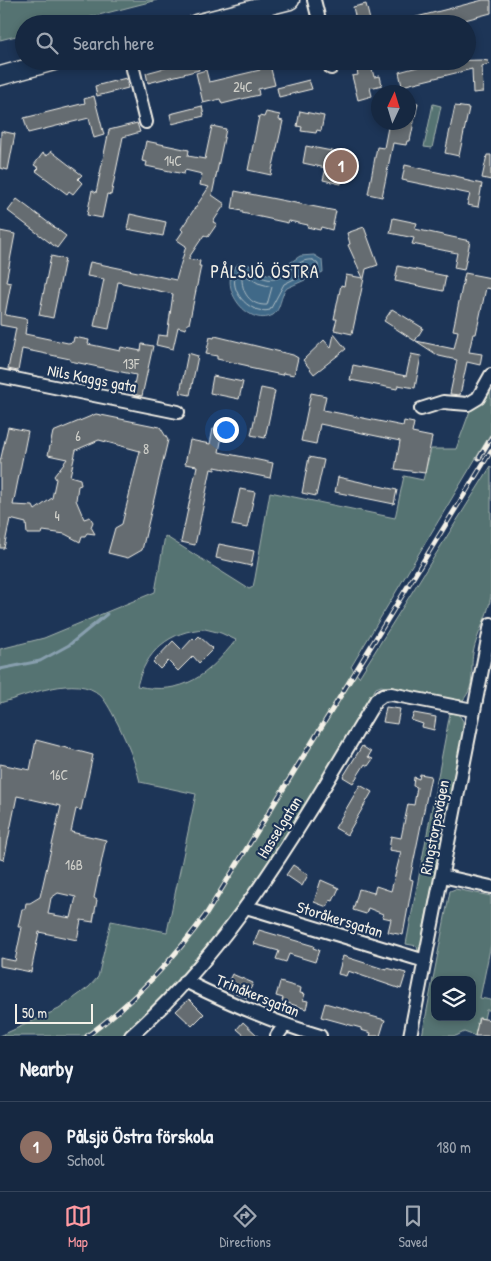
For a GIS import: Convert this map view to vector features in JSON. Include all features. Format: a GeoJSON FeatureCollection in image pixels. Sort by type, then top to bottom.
{"type":"FeatureCollection","features":[{"type":"Feature","properties":{"kind":"street"},"geometry":{"type":"LineString","coordinates":[[231,15],[290,0]]}},
{"type":"Feature","properties":{"kind":"street"},"geometry":{"type":"LineString","coordinates":[[314,0],[318,15]]}},
{"type":"Feature","properties":{"kind":"street"},"geometry":{"type":"LineString","coordinates":[[0,76],[22,70]]}},
{"type":"Feature","properties":{"kind":"street"},"geometry":{"type":"LineString","coordinates":[[132,70],[146,122]]}},
{"type":"Feature","properties":{"kind":"street"},"geometry":{"type":"LineString","coordinates":[[421,408],[443,402],[468,404],[478,398],[491,375]]}},
{"type":"Feature","properties":{"kind":"street","name":"Nils Kaggs gata"},"geometry":{"type":"LineString","coordinates":[[0,376],[178,412]]}},
{"type":"Feature","properties":{"kind":"street","name":"Ringstorpsvägen"},"geometry":{"type":"LineString","coordinates":[[410,1036],[473,710],[486,676],[491,624]]}},
{"type":"Feature","properties":{"kind":"street","name":"Hasselgatan"},"geometry":{"type":"LineString","coordinates":[[131,1036],[185,981],[246,907],[292,838],[376,700],[383,694],[391,694],[473,710]]}},
{"type":"Feature","properties":{"kind":"street"},"geometry":{"type":"LineString","coordinates":[[442,876],[491,886]]}},
{"type":"Feature","properties":{"kind":"street","name":"Storåkersgatan"},"geometry":{"type":"LineString","coordinates":[[246,907],[425,961]]}},
{"type":"Feature","properties":{"kind":"street","name":"Trinåkersgatan"},"geometry":{"type":"LineString","coordinates":[[185,981],[237,1006],[280,1031],[320,1036]]}},
{"type":"Feature","properties":{"kind":"green space"},"geometry":{"type":"Polygon","coordinates":[[[0,0],[157,0],[99,15],[15,15],[15,36],[0,40],[0,0]]]}},
{"type":"Feature","properties":{"kind":"green space"},"geometry":{"type":"Polygon","coordinates":[[[433,104],[441,106],[432,148],[424,147],[433,104]]]}},
{"type":"Feature","properties":{"kind":"green space"},"geometry":{"type":"Polygon","coordinates":[[[491,387],[491,433],[351,667],[359,677],[491,466],[491,596],[473,653],[470,689],[463,700],[454,700],[381,686],[376,688],[321,781],[263,873],[231,917],[198,959],[161,999],[121,1036],[0,1036],[59,1009],[89,987],[98,977],[111,921],[167,932],[196,794],[140,782],[130,752],[110,709],[100,695],[90,689],[78,686],[51,688],[0,703],[0,649],[44,638],[155,592],[165,536],[249,589],[253,587],[270,492],[395,518],[404,476],[423,480],[431,449],[456,449],[471,408],[480,404],[491,387]],[[205,629],[180,634],[170,639],[153,653],[146,663],[137,686],[168,688],[194,680],[205,673],[236,640],[221,633],[205,629]]]}},
{"type":"Feature","properties":{"kind":"green space"},"geometry":{"type":"Polygon","coordinates":[[[450,713],[459,715],[463,721],[463,739],[424,926],[424,938],[418,952],[417,946],[406,944],[450,713]]]}},
{"type":"Feature","properties":{"kind":"green space"},"geometry":{"type":"Polygon","coordinates":[[[455,889],[491,896],[491,944],[480,998],[491,1000],[491,1010],[486,1010],[484,1019],[478,1018],[477,1024],[483,1025],[483,1029],[477,1028],[475,1036],[464,1032],[456,1036],[422,1036],[431,989],[431,1021],[476,1021],[476,976],[434,976],[450,891],[455,889]]]}},
{"type":"Feature","properties":{"kind":"water"},"geometry":{"type":"Polygon","coordinates":[[[314,255],[322,260],[323,272],[287,288],[278,310],[273,315],[263,318],[253,316],[237,302],[230,282],[232,272],[238,264],[247,264],[272,275],[300,256],[314,255]]]}},
{"type":"Feature","properties":{"kind":"building"},"geometry":{"type":"Polygon","coordinates":[[[483,0],[491,0],[491,13],[476,17],[476,15],[424,15],[483,0]]]}},
{"type":"Feature","properties":{"kind":"building"},"geometry":{"type":"Polygon","coordinates":[[[366,4],[369,15],[355,15],[353,7],[366,4]]]}},
{"type":"Feature","properties":{"kind":"building"},"geometry":{"type":"Polygon","coordinates":[[[476,60],[488,61],[489,64],[482,66],[483,92],[473,93],[472,70],[476,70],[476,60]]]}},
{"type":"Feature","properties":{"kind":"building"},"geometry":{"type":"Polygon","coordinates":[[[157,70],[199,70],[148,83],[146,73],[157,70]]]}},
{"type":"Feature","properties":{"kind":"building"},"geometry":{"type":"Polygon","coordinates":[[[206,70],[209,82],[260,70],[271,70],[275,85],[258,89],[259,95],[222,104],[220,99],[203,103],[196,73],[206,70]]]}},
{"type":"Feature","properties":{"kind":"building"},"geometry":{"type":"Polygon","coordinates":[[[357,70],[372,70],[374,77],[380,76],[382,85],[371,85],[371,96],[358,100],[352,76],[358,75],[357,70]]]}},
{"type":"Feature","properties":{"kind":"building"},"geometry":{"type":"Polygon","coordinates":[[[406,70],[468,70],[406,85],[402,85],[399,72],[406,70]]]}},
{"type":"Feature","properties":{"kind":"building"},"geometry":{"type":"Polygon","coordinates":[[[126,78],[128,88],[97,96],[95,86],[126,78]]]}},
{"type":"Feature","properties":{"kind":"building"},"geometry":{"type":"Polygon","coordinates":[[[309,80],[312,89],[279,97],[277,88],[309,80]]]}},
{"type":"Feature","properties":{"kind":"building"},"geometry":{"type":"Polygon","coordinates":[[[94,96],[104,135],[94,138],[89,118],[28,133],[24,118],[85,103],[84,99],[94,96]]]}},
{"type":"Feature","properties":{"kind":"building"},"geometry":{"type":"Polygon","coordinates":[[[202,106],[204,116],[172,124],[170,114],[202,106]]]}},
{"type":"Feature","properties":{"kind":"building"},"geometry":{"type":"Polygon","coordinates":[[[455,106],[469,108],[459,156],[445,153],[455,106]]]}},
{"type":"Feature","properties":{"kind":"building"},"geometry":{"type":"Polygon","coordinates":[[[300,111],[324,116],[321,131],[317,130],[316,133],[301,131],[302,127],[297,126],[300,111]]]}},
{"type":"Feature","properties":{"kind":"building"},"geometry":{"type":"Polygon","coordinates":[[[266,112],[280,115],[279,120],[283,121],[271,175],[248,170],[259,116],[264,117],[266,112]]]}},
{"type":"Feature","properties":{"kind":"building"},"geometry":{"type":"Polygon","coordinates":[[[137,123],[140,132],[123,137],[111,195],[107,194],[102,218],[87,215],[92,190],[96,193],[109,130],[137,123]]]}},
{"type":"Feature","properties":{"kind":"building"},"geometry":{"type":"Polygon","coordinates":[[[212,126],[226,129],[212,195],[225,204],[213,222],[217,224],[208,237],[204,235],[188,259],[200,261],[199,266],[201,266],[189,324],[187,324],[186,329],[178,327],[173,349],[156,345],[158,335],[167,336],[173,294],[118,282],[109,329],[94,326],[104,279],[87,276],[90,262],[176,280],[186,246],[177,240],[183,231],[181,229],[209,187],[200,185],[202,174],[185,170],[184,174],[146,166],[147,162],[142,161],[146,141],[189,150],[188,156],[205,159],[212,126]]]}},
{"type":"Feature","properties":{"kind":"building"},"geometry":{"type":"Polygon","coordinates":[[[387,130],[412,130],[410,141],[407,141],[406,145],[393,143],[382,197],[368,194],[377,147],[384,148],[387,130]]]}},
{"type":"Feature","properties":{"kind":"building"},"geometry":{"type":"Polygon","coordinates":[[[1,131],[15,134],[8,170],[0,168],[1,131]]]}},
{"type":"Feature","properties":{"kind":"building"},"geometry":{"type":"Polygon","coordinates":[[[306,146],[342,153],[341,160],[346,161],[341,184],[323,180],[326,168],[303,163],[306,146]]]}},
{"type":"Feature","properties":{"kind":"building"},"geometry":{"type":"Polygon","coordinates":[[[51,151],[82,175],[78,179],[82,183],[73,194],[69,191],[67,194],[36,171],[39,168],[34,165],[43,153],[47,156],[51,151]]]}},
{"type":"Feature","properties":{"kind":"building"},"geometry":{"type":"Polygon","coordinates":[[[487,155],[491,155],[491,180],[482,178],[487,155]]]}},
{"type":"Feature","properties":{"kind":"building"},"geometry":{"type":"Polygon","coordinates":[[[405,165],[464,178],[464,180],[482,184],[478,207],[467,205],[470,194],[402,180],[405,165]]]}},
{"type":"Feature","properties":{"kind":"building"},"geometry":{"type":"Polygon","coordinates":[[[235,191],[336,211],[332,230],[321,227],[320,230],[307,227],[308,225],[289,221],[288,223],[232,209],[235,191]]]}},
{"type":"Feature","properties":{"kind":"building"},"geometry":{"type":"Polygon","coordinates":[[[17,199],[66,236],[57,248],[8,211],[17,199]]]}},
{"type":"Feature","properties":{"kind":"building"},"geometry":{"type":"Polygon","coordinates":[[[130,214],[166,222],[163,236],[127,229],[130,214]]]}},
{"type":"Feature","properties":{"kind":"building"},"geometry":{"type":"Polygon","coordinates":[[[393,218],[417,223],[415,229],[470,241],[464,270],[454,268],[457,253],[412,244],[414,238],[390,233],[393,218]]]}},
{"type":"Feature","properties":{"kind":"building"},"geometry":{"type":"Polygon","coordinates":[[[364,227],[378,265],[366,269],[352,334],[334,330],[337,319],[334,319],[341,285],[344,286],[346,275],[363,278],[348,245],[350,244],[347,233],[364,227]]]}},
{"type":"Feature","properties":{"kind":"building"},"geometry":{"type":"Polygon","coordinates":[[[0,231],[15,234],[6,282],[11,283],[5,315],[27,319],[25,334],[68,343],[73,342],[74,337],[89,340],[88,344],[120,351],[121,347],[141,351],[142,344],[153,346],[142,396],[132,394],[136,375],[22,349],[18,371],[8,369],[16,328],[0,325],[0,231]]]}},
{"type":"Feature","properties":{"kind":"building"},"geometry":{"type":"Polygon","coordinates":[[[51,256],[65,259],[53,318],[39,315],[51,256]]]}},
{"type":"Feature","properties":{"kind":"building"},"geometry":{"type":"Polygon","coordinates":[[[398,266],[446,276],[443,291],[395,281],[398,266]]]}},
{"type":"Feature","properties":{"kind":"building"},"geometry":{"type":"Polygon","coordinates":[[[465,273],[491,278],[491,289],[486,288],[476,334],[473,334],[469,352],[482,354],[480,365],[467,362],[460,395],[450,394],[457,360],[439,356],[416,341],[454,349],[458,331],[453,330],[465,273]]]}},
{"type":"Feature","properties":{"kind":"building"},"geometry":{"type":"Polygon","coordinates":[[[392,309],[423,328],[415,341],[384,321],[392,309]]]}},
{"type":"Feature","properties":{"kind":"building"},"geometry":{"type":"Polygon","coordinates":[[[334,334],[346,349],[314,374],[303,360],[324,340],[331,348],[334,334]]]}},
{"type":"Feature","properties":{"kind":"building"},"geometry":{"type":"Polygon","coordinates":[[[215,336],[293,355],[298,358],[294,375],[283,373],[282,375],[249,368],[249,366],[217,359],[217,356],[206,354],[210,337],[214,338],[215,336]]]}},
{"type":"Feature","properties":{"kind":"building"},"geometry":{"type":"Polygon","coordinates":[[[188,353],[198,356],[190,395],[180,393],[188,353]]]}},
{"type":"Feature","properties":{"kind":"building"},"geometry":{"type":"Polygon","coordinates":[[[411,354],[421,356],[415,388],[398,385],[397,389],[350,380],[353,365],[406,376],[411,354]]]}},
{"type":"Feature","properties":{"kind":"building"},"geometry":{"type":"Polygon","coordinates":[[[213,376],[243,382],[239,399],[210,393],[213,376]]]}},
{"type":"Feature","properties":{"kind":"building"},"geometry":{"type":"Polygon","coordinates":[[[261,388],[275,391],[265,438],[251,435],[261,388]]]}},
{"type":"Feature","properties":{"kind":"building"},"geometry":{"type":"Polygon","coordinates":[[[311,393],[326,396],[323,410],[403,426],[404,421],[414,423],[412,433],[432,437],[425,473],[395,469],[400,441],[320,424],[316,444],[301,441],[311,393]]]}},
{"type":"Feature","properties":{"kind":"building"},"geometry":{"type":"Polygon","coordinates":[[[96,414],[160,427],[168,440],[142,550],[128,558],[108,553],[115,528],[122,524],[140,451],[99,440],[76,450],[70,476],[80,479],[81,485],[78,486],[76,500],[84,519],[90,517],[93,522],[91,527],[95,534],[87,533],[85,536],[82,536],[80,542],[65,534],[43,531],[42,534],[27,534],[26,523],[10,519],[4,548],[0,548],[0,462],[8,427],[28,431],[13,505],[33,506],[35,510],[52,498],[56,479],[54,476],[67,459],[48,455],[53,432],[96,414]]]}},
{"type":"Feature","properties":{"kind":"building"},"geometry":{"type":"Polygon","coordinates":[[[213,429],[223,431],[219,452],[273,463],[270,478],[215,467],[215,470],[211,469],[195,545],[181,542],[197,466],[185,464],[190,440],[210,444],[213,429]]]}},
{"type":"Feature","properties":{"kind":"building"},"geometry":{"type":"Polygon","coordinates":[[[309,457],[324,460],[316,496],[302,493],[309,457]]]}},
{"type":"Feature","properties":{"kind":"building"},"geometry":{"type":"Polygon","coordinates":[[[338,477],[397,490],[394,504],[335,492],[338,477]]]}},
{"type":"Feature","properties":{"kind":"building"},"geometry":{"type":"Polygon","coordinates":[[[240,489],[255,492],[247,528],[232,525],[240,489]]]}},
{"type":"Feature","properties":{"kind":"building"},"geometry":{"type":"Polygon","coordinates":[[[219,544],[254,551],[251,566],[216,558],[219,544]]]}},
{"type":"Feature","properties":{"kind":"building"},"geometry":{"type":"Polygon","coordinates":[[[199,636],[213,649],[199,663],[193,656],[178,671],[168,661],[160,669],[153,662],[173,641],[182,650],[193,638],[195,640],[199,636]]]}},
{"type":"Feature","properties":{"kind":"building"},"geometry":{"type":"Polygon","coordinates":[[[386,707],[400,709],[397,724],[383,722],[386,707]]]}},
{"type":"Feature","properties":{"kind":"building"},"geometry":{"type":"Polygon","coordinates":[[[414,713],[436,717],[434,730],[422,727],[423,724],[411,720],[414,713]]]}},
{"type":"Feature","properties":{"kind":"building"},"geometry":{"type":"Polygon","coordinates":[[[36,740],[93,755],[81,810],[76,809],[71,832],[106,840],[94,898],[97,900],[93,922],[81,920],[77,940],[39,932],[31,972],[0,966],[0,958],[15,961],[22,927],[18,927],[22,909],[25,909],[26,903],[30,903],[40,897],[61,806],[17,796],[4,860],[0,859],[0,764],[30,770],[36,740]],[[58,893],[51,898],[48,914],[71,918],[76,897],[58,893]]]}},
{"type":"Feature","properties":{"kind":"building"},"geometry":{"type":"Polygon","coordinates":[[[362,746],[371,752],[368,757],[373,759],[368,766],[365,764],[353,783],[343,777],[362,746]]]}},
{"type":"Feature","properties":{"kind":"building"},"geometry":{"type":"Polygon","coordinates":[[[420,774],[431,776],[410,879],[413,880],[403,935],[388,932],[391,919],[382,917],[383,914],[368,908],[366,914],[353,910],[359,889],[374,893],[376,886],[391,891],[401,852],[389,850],[391,836],[401,838],[408,804],[414,805],[417,787],[413,786],[414,777],[419,779],[420,774]]]}},
{"type":"Feature","properties":{"kind":"building"},"geometry":{"type":"Polygon","coordinates":[[[360,785],[372,792],[347,835],[335,828],[360,785]]]}},
{"type":"Feature","properties":{"kind":"building"},"geometry":{"type":"Polygon","coordinates":[[[293,865],[308,875],[302,886],[286,875],[293,865]]]}},
{"type":"Feature","properties":{"kind":"building"},"geometry":{"type":"Polygon","coordinates":[[[321,880],[339,888],[333,901],[330,900],[327,907],[314,902],[321,880]]]}},
{"type":"Feature","properties":{"kind":"building"},"geometry":{"type":"Polygon","coordinates":[[[259,930],[314,946],[313,948],[319,950],[315,962],[289,954],[286,962],[276,959],[279,951],[254,944],[259,930]]]}},
{"type":"Feature","properties":{"kind":"building"},"geometry":{"type":"Polygon","coordinates":[[[343,956],[387,970],[387,968],[406,973],[401,989],[348,971],[346,976],[338,974],[343,956]]]}},
{"type":"Feature","properties":{"kind":"building"},"geometry":{"type":"Polygon","coordinates":[[[232,974],[253,983],[247,998],[225,988],[232,974]]]}},
{"type":"Feature","properties":{"kind":"building"},"geometry":{"type":"Polygon","coordinates":[[[280,982],[301,988],[300,993],[305,994],[303,1000],[308,1001],[306,1009],[282,1001],[283,998],[276,996],[280,982]]]}},
{"type":"Feature","properties":{"kind":"building"},"geometry":{"type":"Polygon","coordinates":[[[189,999],[204,1014],[192,1026],[176,1011],[189,999]]]}},
{"type":"Feature","properties":{"kind":"building"},"geometry":{"type":"Polygon","coordinates":[[[325,1003],[385,1020],[380,1036],[370,1036],[371,1033],[361,1030],[361,1028],[321,1017],[325,1003]]]}},
{"type":"Feature","properties":{"kind":"building"},"geometry":{"type":"Polygon","coordinates":[[[479,1018],[491,1020],[491,1036],[475,1036],[479,1018]]]}},
{"type":"Feature","properties":{"kind":"building"},"geometry":{"type":"Polygon","coordinates":[[[243,1022],[258,1036],[245,1036],[237,1029],[243,1022]]]}},
{"type":"Feature","properties":{"kind":"waterway"},"geometry":{"type":"LineString","coordinates":[[0,669],[40,661],[69,645],[107,614]]}},
{"type":"Feature","properties":{"kind":"railway"},"geometry":{"type":"LineString","coordinates":[[479,458],[491,438]]}},
{"type":"Feature","properties":{"kind":"railway"},"geometry":{"type":"LineString","coordinates":[[87,1036],[121,1009],[152,979],[181,947],[207,913],[491,451]]}},
{"type":"Feature","properties":{"kind":"place","name":"Pålsjö Östra förskola"},"geometry":{"type":"Point","coordinates":[341,166]}},
{"type":"Feature","properties":{"kind":"district","name":"PÅLSJÖ ÖSTRA"},"geometry":{"type":"Point","coordinates":[265,271]}}]}
